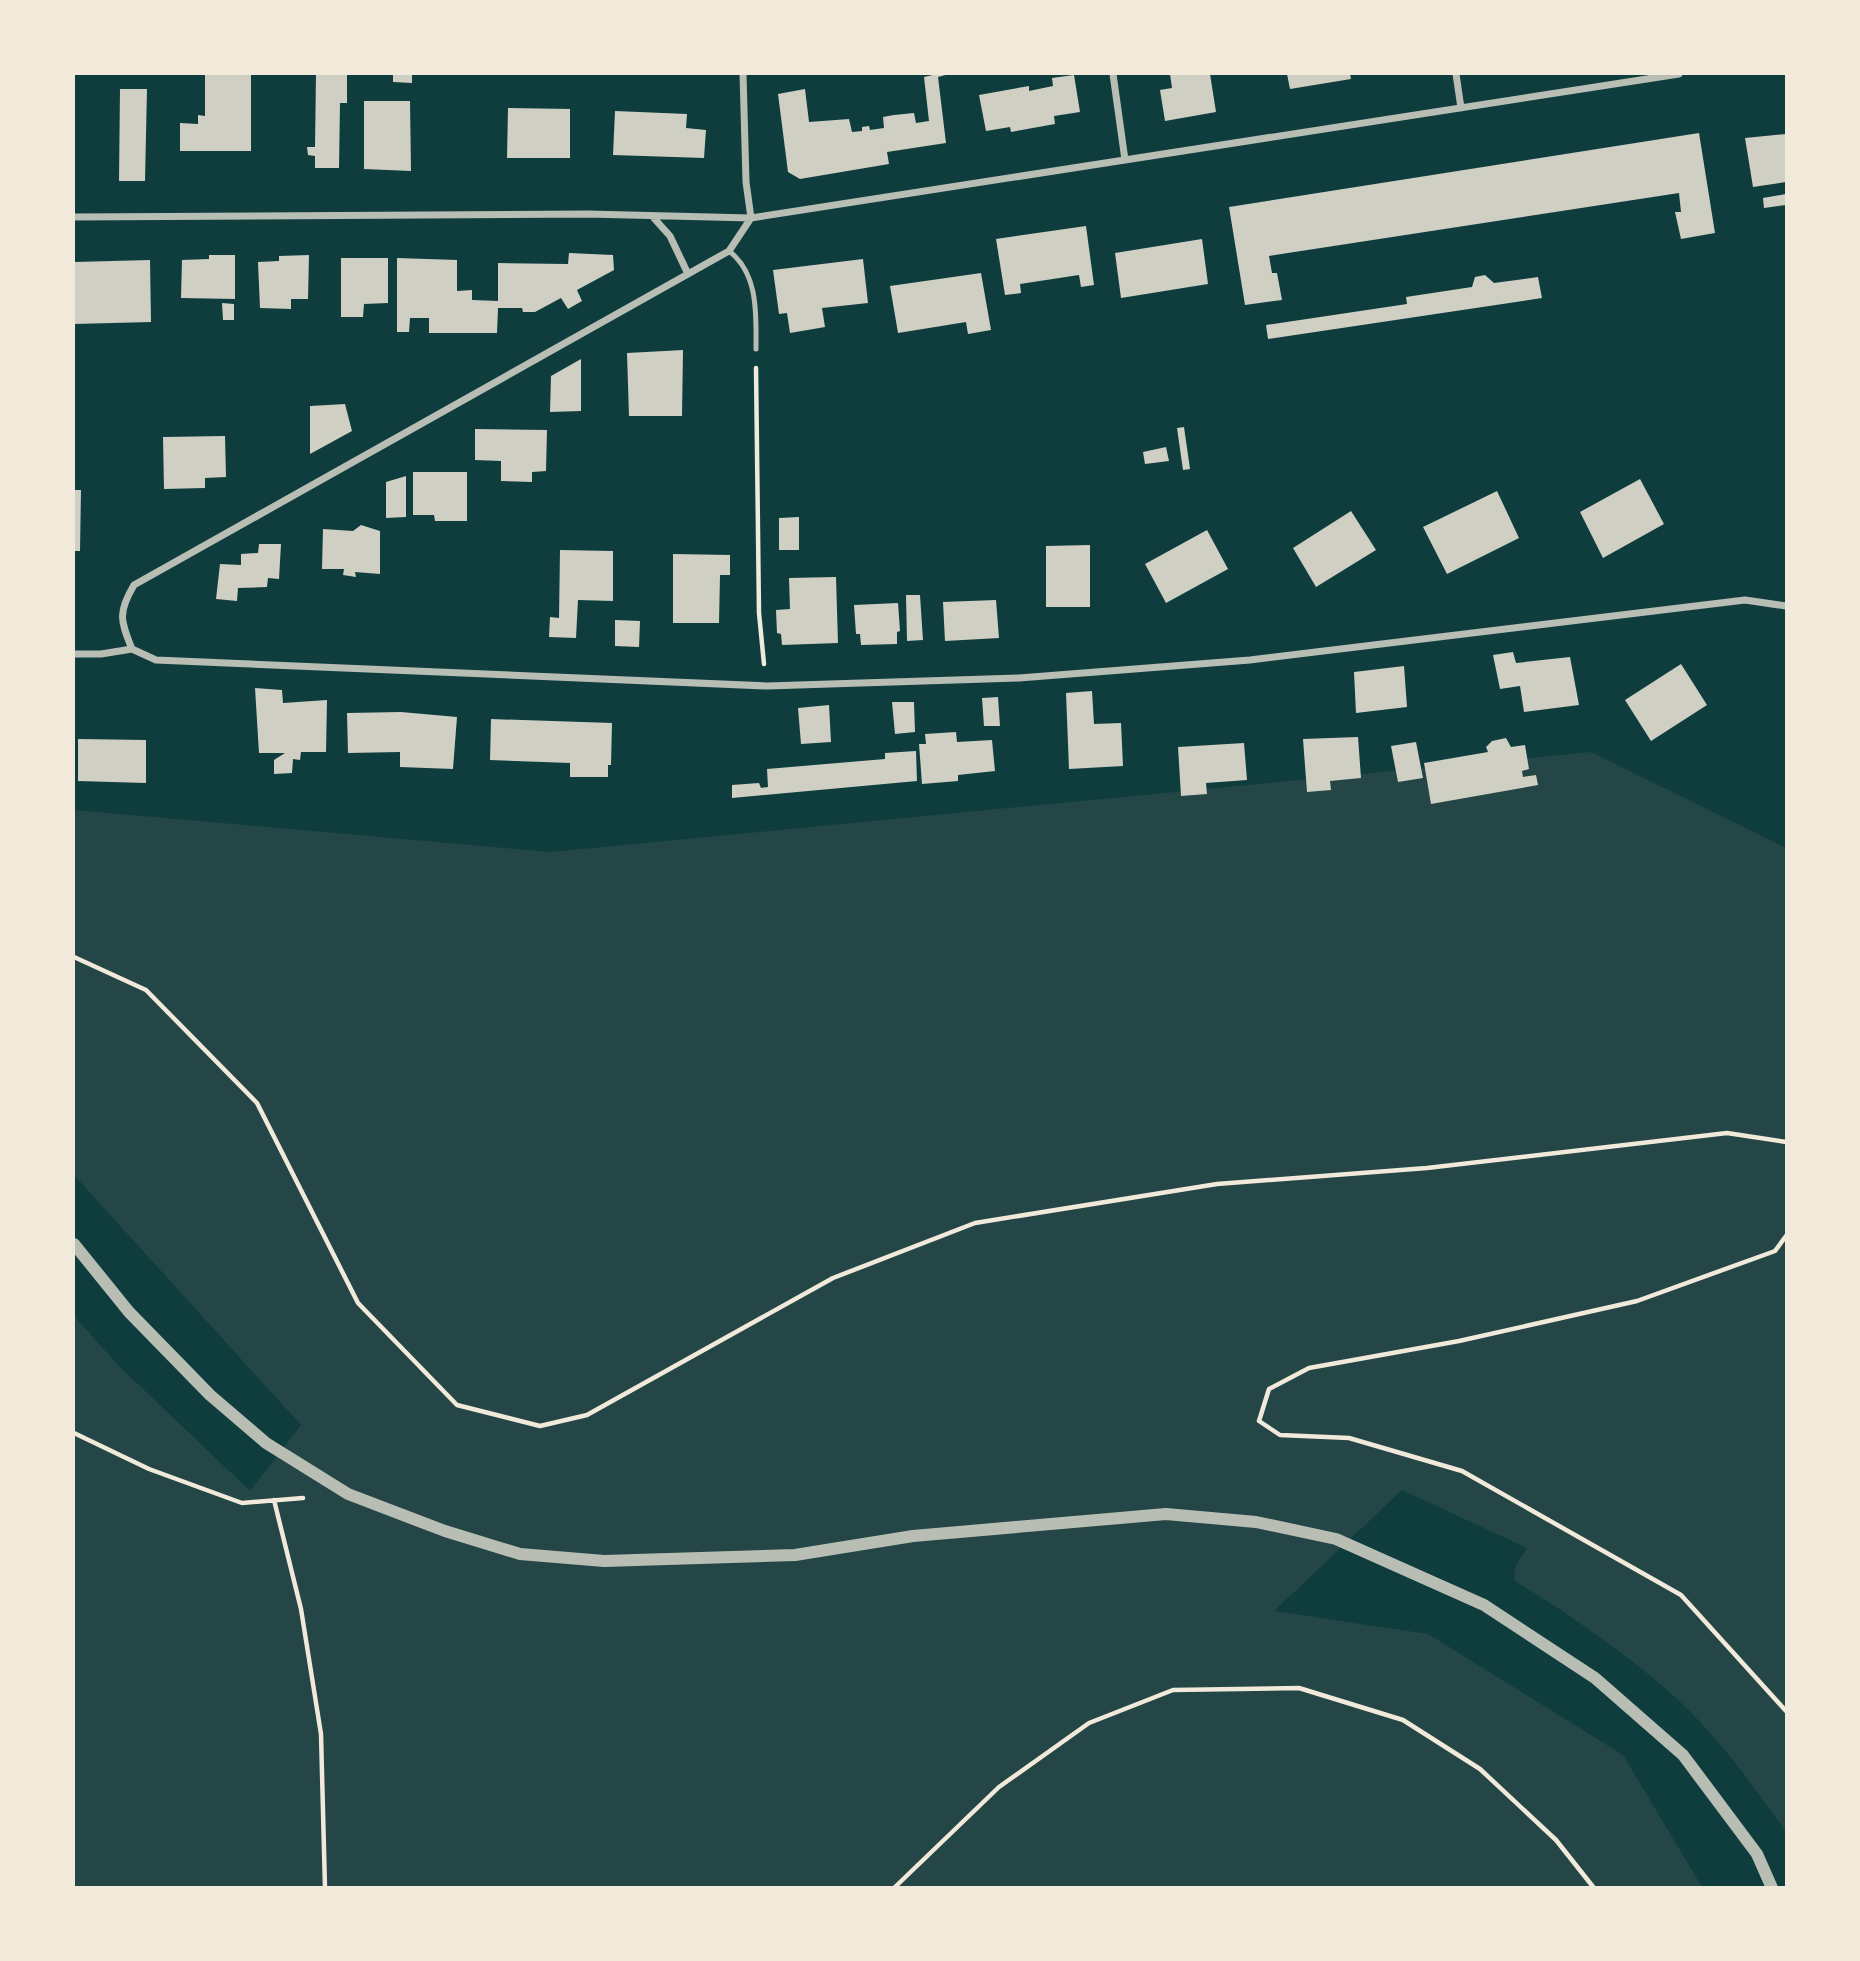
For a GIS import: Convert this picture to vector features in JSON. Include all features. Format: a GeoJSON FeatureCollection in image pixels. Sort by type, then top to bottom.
{"type":"FeatureCollection","features":[{"type":"Feature","properties":{"kind":"street"},"geometry":{"type":"LineString","coordinates":[[132,649],[121,625],[122,606],[134,585],[729,251],[751,218],[746,182],[743,74]]}},
{"type":"Feature","properties":{"kind":"street"},"geometry":{"type":"LineString","coordinates":[[1113,74],[1125,160]]}},
{"type":"Feature","properties":{"kind":"street"},"geometry":{"type":"LineString","coordinates":[[1457,74],[1461,108]]}},
{"type":"Feature","properties":{"kind":"street"},"geometry":{"type":"LineString","coordinates":[[74,217],[751,218],[1679,74]]}},
{"type":"Feature","properties":{"kind":"street"},"geometry":{"type":"LineString","coordinates":[[652,216],[670,236],[688,274]]}},
{"type":"Feature","properties":{"kind":"street"},"geometry":{"type":"LineString","coordinates":[[74,654],[102,654],[132,649],[156,660],[767,685],[1019,678],[1250,660],[1745,600],[1787,606]]}},
{"type":"Feature","properties":{"kind":"street"},"geometry":{"type":"LineString","coordinates":[[74,1244],[129,1312],[210,1395],[266,1443],[348,1494],[445,1531],[520,1554],[604,1561],[795,1555],[913,1536],[1166,1514],[1256,1522],[1336,1539],[1484,1605],[1595,1678],[1683,1755],[1758,1854],[1772,1888]]}},
{"type":"Feature","properties":{"kind":"lane"},"geometry":{"type":"LineString","coordinates":[[729,251],[740,260],[756,299],[756,349]]}},
{"type":"Feature","properties":{"kind":"path"},"geometry":{"type":"LineString","coordinates":[[756,349],[759,613],[767,685]]}},
{"type":"Feature","properties":{"kind":"path"},"geometry":{"type":"LineString","coordinates":[[74,957],[146,990],[257,1103],[358,1303],[457,1405],[540,1426],[587,1415],[833,1278],[975,1223],[1217,1184],[1427,1168],[1727,1133],[1787,1142]]}},
{"type":"Feature","properties":{"kind":"path"},"geometry":{"type":"LineString","coordinates":[[1787,1236],[1775,1251],[1637,1301],[1460,1341],[1309,1368],[1269,1389],[1259,1421],[1280,1435],[1349,1438],[1462,1471],[1681,1595],[1787,1711]]}},
{"type":"Feature","properties":{"kind":"path"},"geometry":{"type":"LineString","coordinates":[[74,1433],[149,1469],[242,1503],[348,1494]]}},
{"type":"Feature","properties":{"kind":"path"},"geometry":{"type":"LineString","coordinates":[[274,1500],[301,1609],[321,1734],[325,1888]]}},
{"type":"Feature","properties":{"kind":"path"},"geometry":{"type":"LineString","coordinates":[[894,1888],[999,1787],[1089,1723],[1172,1690],[1299,1688],[1403,1720],[1480,1769],[1556,1840],[1594,1888]]}},
{"type":"Feature","properties":{"kind":"shaded area"},"geometry":{"type":"Polygon","coordinates":[[[1591,752],[1786,848],[1786,1832],[1730,1757],[1700,1722],[1666,1689],[1611,1646],[1515,1581],[1516,1567],[1527,1548],[1402,1490],[1274,1611],[1428,1634],[1623,1755],[1702,1887],[74,1887],[74,1316],[118,1365],[250,1491],[301,1425],[74,1175],[74,810],[551,852],[1591,752]]]}},
{"type":"Feature","properties":{"kind":"building"},"geometry":{"type":"Polygon","coordinates":[[[205,74],[251,74],[251,151],[180,151],[180,123],[198,124],[198,115],[205,116],[205,74]]]}},
{"type":"Feature","properties":{"kind":"building"},"geometry":{"type":"Polygon","coordinates":[[[316,74],[347,74],[347,103],[340,103],[339,168],[315,168],[315,156],[308,155],[307,147],[315,147],[316,74]]]}},
{"type":"Feature","properties":{"kind":"building"},"geometry":{"type":"Polygon","coordinates":[[[393,74],[412,74],[412,83],[393,82],[393,74]]]}},
{"type":"Feature","properties":{"kind":"building"},"geometry":{"type":"Polygon","coordinates":[[[949,74],[938,77],[946,143],[887,152],[889,164],[800,179],[788,172],[778,94],[805,89],[809,122],[849,119],[852,132],[862,131],[862,127],[869,126],[870,130],[884,128],[883,117],[894,115],[914,113],[916,123],[929,121],[924,77],[949,74]]]}},
{"type":"Feature","properties":{"kind":"building"},"geometry":{"type":"Polygon","coordinates":[[[1170,74],[1210,74],[1216,112],[1165,121],[1160,90],[1172,88],[1170,74]]]}},
{"type":"Feature","properties":{"kind":"building"},"geometry":{"type":"Polygon","coordinates":[[[1287,74],[1350,74],[1351,79],[1290,89],[1287,74]]]}},
{"type":"Feature","properties":{"kind":"building"},"geometry":{"type":"Polygon","coordinates":[[[1074,75],[1080,112],[1054,116],[1055,124],[1011,132],[1010,127],[986,131],[979,95],[1029,86],[1029,91],[1053,86],[1052,78],[1074,75]]]}},
{"type":"Feature","properties":{"kind":"building"},"geometry":{"type":"Polygon","coordinates":[[[120,89],[147,89],[145,181],[119,181],[120,89]]]}},
{"type":"Feature","properties":{"kind":"building"},"geometry":{"type":"Polygon","coordinates":[[[364,101],[410,101],[411,171],[364,169],[364,101]]]}},
{"type":"Feature","properties":{"kind":"building"},"geometry":{"type":"Polygon","coordinates":[[[508,108],[570,109],[570,158],[507,158],[508,108]]]}},
{"type":"Feature","properties":{"kind":"building"},"geometry":{"type":"Polygon","coordinates":[[[615,111],[687,114],[686,128],[706,130],[704,158],[613,155],[615,111]]]}},
{"type":"Feature","properties":{"kind":"building"},"geometry":{"type":"Polygon","coordinates":[[[1699,133],[1715,233],[1681,239],[1675,212],[1681,212],[1679,193],[1269,256],[1272,273],[1277,273],[1282,300],[1245,305],[1229,207],[1699,133]]]}},
{"type":"Feature","properties":{"kind":"building"},"geometry":{"type":"Polygon","coordinates":[[[1786,134],[1786,182],[1753,187],[1745,138],[1786,134]]]}},
{"type":"Feature","properties":{"kind":"building"},"geometry":{"type":"Polygon","coordinates":[[[1786,194],[1786,205],[1764,208],[1763,198],[1786,194]]]}},
{"type":"Feature","properties":{"kind":"building"},"geometry":{"type":"Polygon","coordinates":[[[1086,226],[1094,285],[1081,287],[1079,275],[1020,284],[1021,293],[1005,295],[996,239],[1086,226]]]}},
{"type":"Feature","properties":{"kind":"building"},"geometry":{"type":"Polygon","coordinates":[[[1202,239],[1208,284],[1121,298],[1115,253],[1202,239]]]}},
{"type":"Feature","properties":{"kind":"building"},"geometry":{"type":"Polygon","coordinates":[[[569,253],[613,255],[614,270],[577,290],[582,301],[568,309],[561,298],[535,312],[523,312],[522,308],[498,308],[497,333],[429,333],[429,318],[410,318],[409,332],[397,332],[397,258],[457,260],[457,291],[472,290],[472,300],[498,301],[498,263],[568,264],[569,253]]]}},
{"type":"Feature","properties":{"kind":"building"},"geometry":{"type":"Polygon","coordinates":[[[209,255],[235,255],[235,299],[181,298],[182,260],[209,259],[209,255]]]}},
{"type":"Feature","properties":{"kind":"building"},"geometry":{"type":"Polygon","coordinates":[[[309,255],[308,299],[291,299],[291,309],[260,308],[258,262],[279,261],[279,256],[309,255]]]}},
{"type":"Feature","properties":{"kind":"building"},"geometry":{"type":"Polygon","coordinates":[[[341,258],[388,258],[388,303],[364,304],[363,317],[341,317],[341,258]]]}},
{"type":"Feature","properties":{"kind":"building"},"geometry":{"type":"Polygon","coordinates":[[[863,259],[868,303],[822,308],[825,327],[790,333],[787,313],[779,314],[773,270],[863,259]]]}},
{"type":"Feature","properties":{"kind":"building"},"geometry":{"type":"Polygon","coordinates":[[[150,260],[151,322],[74,324],[74,262],[150,260]]]}},
{"type":"Feature","properties":{"kind":"building"},"geometry":{"type":"Polygon","coordinates":[[[981,273],[991,330],[968,334],[966,322],[898,333],[890,286],[981,273]]]}},
{"type":"Feature","properties":{"kind":"building"},"geometry":{"type":"Polygon","coordinates":[[[1485,275],[1494,283],[1538,277],[1542,298],[1268,339],[1266,325],[1407,304],[1406,297],[1472,287],[1475,277],[1485,275]]]}},
{"type":"Feature","properties":{"kind":"building"},"geometry":{"type":"Polygon","coordinates":[[[222,303],[234,304],[234,320],[223,320],[222,303]]]}},
{"type":"Feature","properties":{"kind":"building"},"geometry":{"type":"Polygon","coordinates":[[[683,350],[682,416],[629,416],[627,353],[683,350]]]}},
{"type":"Feature","properties":{"kind":"building"},"geometry":{"type":"Polygon","coordinates":[[[581,359],[581,411],[550,412],[551,376],[581,359]]]}},
{"type":"Feature","properties":{"kind":"building"},"geometry":{"type":"Polygon","coordinates":[[[345,404],[352,431],[310,454],[310,406],[345,404]]]}},
{"type":"Feature","properties":{"kind":"building"},"geometry":{"type":"Polygon","coordinates":[[[1184,427],[1190,469],[1183,470],[1177,428],[1184,427]]]}},
{"type":"Feature","properties":{"kind":"building"},"geometry":{"type":"Polygon","coordinates":[[[475,429],[547,430],[546,471],[532,472],[532,482],[501,481],[501,461],[475,460],[475,429]]]}},
{"type":"Feature","properties":{"kind":"building"},"geometry":{"type":"Polygon","coordinates":[[[225,436],[226,477],[205,478],[205,488],[164,489],[163,437],[225,436]]]}},
{"type":"Feature","properties":{"kind":"building"},"geometry":{"type":"Polygon","coordinates":[[[1166,447],[1169,461],[1145,464],[1143,452],[1166,447]]]}},
{"type":"Feature","properties":{"kind":"building"},"geometry":{"type":"Polygon","coordinates":[[[413,472],[467,472],[467,521],[435,521],[434,515],[413,515],[413,472]]]}},
{"type":"Feature","properties":{"kind":"building"},"geometry":{"type":"Polygon","coordinates":[[[406,476],[406,517],[386,518],[386,482],[406,476]]]}},
{"type":"Feature","properties":{"kind":"building"},"geometry":{"type":"Polygon","coordinates":[[[1640,479],[1664,524],[1603,558],[1580,512],[1640,479]]]}},
{"type":"Feature","properties":{"kind":"building"},"geometry":{"type":"Polygon","coordinates":[[[74,490],[81,490],[80,551],[74,551],[74,490]]]}},
{"type":"Feature","properties":{"kind":"building"},"geometry":{"type":"Polygon","coordinates":[[[1497,491],[1519,538],[1447,574],[1423,527],[1497,491]]]}},
{"type":"Feature","properties":{"kind":"building"},"geometry":{"type":"Polygon","coordinates":[[[1351,511],[1376,550],[1316,587],[1293,548],[1351,511]]]}},
{"type":"Feature","properties":{"kind":"building"},"geometry":{"type":"Polygon","coordinates":[[[799,517],[799,550],[779,550],[779,518],[799,517]]]}},
{"type":"Feature","properties":{"kind":"building"},"geometry":{"type":"Polygon","coordinates":[[[361,525],[380,531],[380,574],[355,572],[356,577],[343,575],[344,569],[322,569],[323,529],[353,531],[361,525]]]}},
{"type":"Feature","properties":{"kind":"building"},"geometry":{"type":"Polygon","coordinates":[[[1207,530],[1228,569],[1166,603],[1145,564],[1207,530]]]}},
{"type":"Feature","properties":{"kind":"building"},"geometry":{"type":"Polygon","coordinates":[[[259,544],[281,544],[279,579],[268,578],[267,587],[238,588],[237,601],[216,599],[220,564],[241,565],[241,554],[258,553],[259,544]]]}},
{"type":"Feature","properties":{"kind":"building"},"geometry":{"type":"Polygon","coordinates":[[[1090,545],[1090,607],[1046,607],[1046,546],[1090,545]]]}},
{"type":"Feature","properties":{"kind":"building"},"geometry":{"type":"Polygon","coordinates":[[[560,550],[613,551],[613,601],[578,600],[576,638],[549,637],[550,617],[559,618],[560,550]]]}},
{"type":"Feature","properties":{"kind":"building"},"geometry":{"type":"Polygon","coordinates":[[[673,554],[730,555],[730,575],[720,575],[719,623],[673,623],[673,554]]]}},
{"type":"Feature","properties":{"kind":"building"},"geometry":{"type":"Polygon","coordinates":[[[836,577],[838,643],[782,645],[781,634],[777,633],[776,610],[790,609],[789,578],[836,577]]]}},
{"type":"Feature","properties":{"kind":"building"},"geometry":{"type":"Polygon","coordinates":[[[906,595],[920,595],[923,640],[907,641],[906,595]]]}},
{"type":"Feature","properties":{"kind":"building"},"geometry":{"type":"Polygon","coordinates":[[[996,600],[999,638],[945,641],[943,602],[996,600]]]}},
{"type":"Feature","properties":{"kind":"building"},"geometry":{"type":"Polygon","coordinates":[[[898,603],[900,631],[897,632],[897,644],[861,645],[860,634],[856,634],[854,605],[898,603]]]}},
{"type":"Feature","properties":{"kind":"building"},"geometry":{"type":"Polygon","coordinates":[[[615,620],[640,621],[639,647],[615,646],[615,620]]]}},
{"type":"Feature","properties":{"kind":"building"},"geometry":{"type":"Polygon","coordinates":[[[1513,652],[1516,663],[1570,657],[1579,705],[1524,712],[1520,686],[1500,689],[1493,655],[1513,652]]]}},
{"type":"Feature","properties":{"kind":"building"},"geometry":{"type":"Polygon","coordinates":[[[1681,664],[1707,705],[1651,741],[1625,700],[1681,664]]]}},
{"type":"Feature","properties":{"kind":"building"},"geometry":{"type":"Polygon","coordinates":[[[1404,666],[1407,707],[1356,713],[1354,672],[1404,666]]]}},
{"type":"Feature","properties":{"kind":"building"},"geometry":{"type":"Polygon","coordinates":[[[255,688],[282,690],[283,703],[327,700],[326,752],[301,752],[300,760],[293,759],[292,773],[274,774],[274,760],[285,753],[259,753],[255,688]]]}},
{"type":"Feature","properties":{"kind":"building"},"geometry":{"type":"Polygon","coordinates":[[[1092,691],[1094,724],[1121,723],[1123,766],[1069,769],[1066,693],[1092,691]]]}},
{"type":"Feature","properties":{"kind":"building"},"geometry":{"type":"Polygon","coordinates":[[[998,697],[1000,726],[984,726],[982,698],[998,697]]]}},
{"type":"Feature","properties":{"kind":"building"},"geometry":{"type":"Polygon","coordinates":[[[892,702],[914,702],[915,732],[895,734],[892,702]]]}},
{"type":"Feature","properties":{"kind":"building"},"geometry":{"type":"Polygon","coordinates":[[[829,705],[831,742],[801,744],[798,708],[829,705]]]}},
{"type":"Feature","properties":{"kind":"building"},"geometry":{"type":"Polygon","coordinates":[[[401,712],[457,717],[453,769],[400,767],[400,752],[348,753],[347,713],[401,712]]]}},
{"type":"Feature","properties":{"kind":"building"},"geometry":{"type":"Polygon","coordinates":[[[491,719],[612,723],[611,765],[608,765],[608,777],[570,777],[570,763],[490,760],[491,719]]]}},
{"type":"Feature","properties":{"kind":"building"},"geometry":{"type":"Polygon","coordinates":[[[956,732],[957,742],[992,740],[995,771],[958,775],[958,781],[922,784],[919,744],[926,744],[925,734],[956,732]]]}},
{"type":"Feature","properties":{"kind":"building"},"geometry":{"type":"Polygon","coordinates":[[[1358,737],[1361,778],[1330,781],[1331,790],[1307,792],[1303,739],[1358,737]]]}},
{"type":"Feature","properties":{"kind":"building"},"geometry":{"type":"Polygon","coordinates":[[[1506,738],[1511,747],[1525,745],[1529,769],[1522,771],[1523,777],[1536,775],[1538,785],[1431,804],[1424,763],[1488,752],[1486,747],[1492,741],[1506,738]]]}},
{"type":"Feature","properties":{"kind":"building"},"geometry":{"type":"Polygon","coordinates":[[[78,739],[146,740],[146,783],[78,781],[78,739]]]}},
{"type":"Feature","properties":{"kind":"building"},"geometry":{"type":"Polygon","coordinates":[[[1416,742],[1423,778],[1398,782],[1391,746],[1416,742]]]}},
{"type":"Feature","properties":{"kind":"building"},"geometry":{"type":"Polygon","coordinates":[[[1244,743],[1247,780],[1206,783],[1207,794],[1181,796],[1178,747],[1244,743]]]}},
{"type":"Feature","properties":{"kind":"building"},"geometry":{"type":"Polygon","coordinates":[[[916,751],[917,781],[732,798],[732,785],[759,783],[761,788],[768,787],[767,769],[885,759],[885,753],[916,751]]]}}]}
